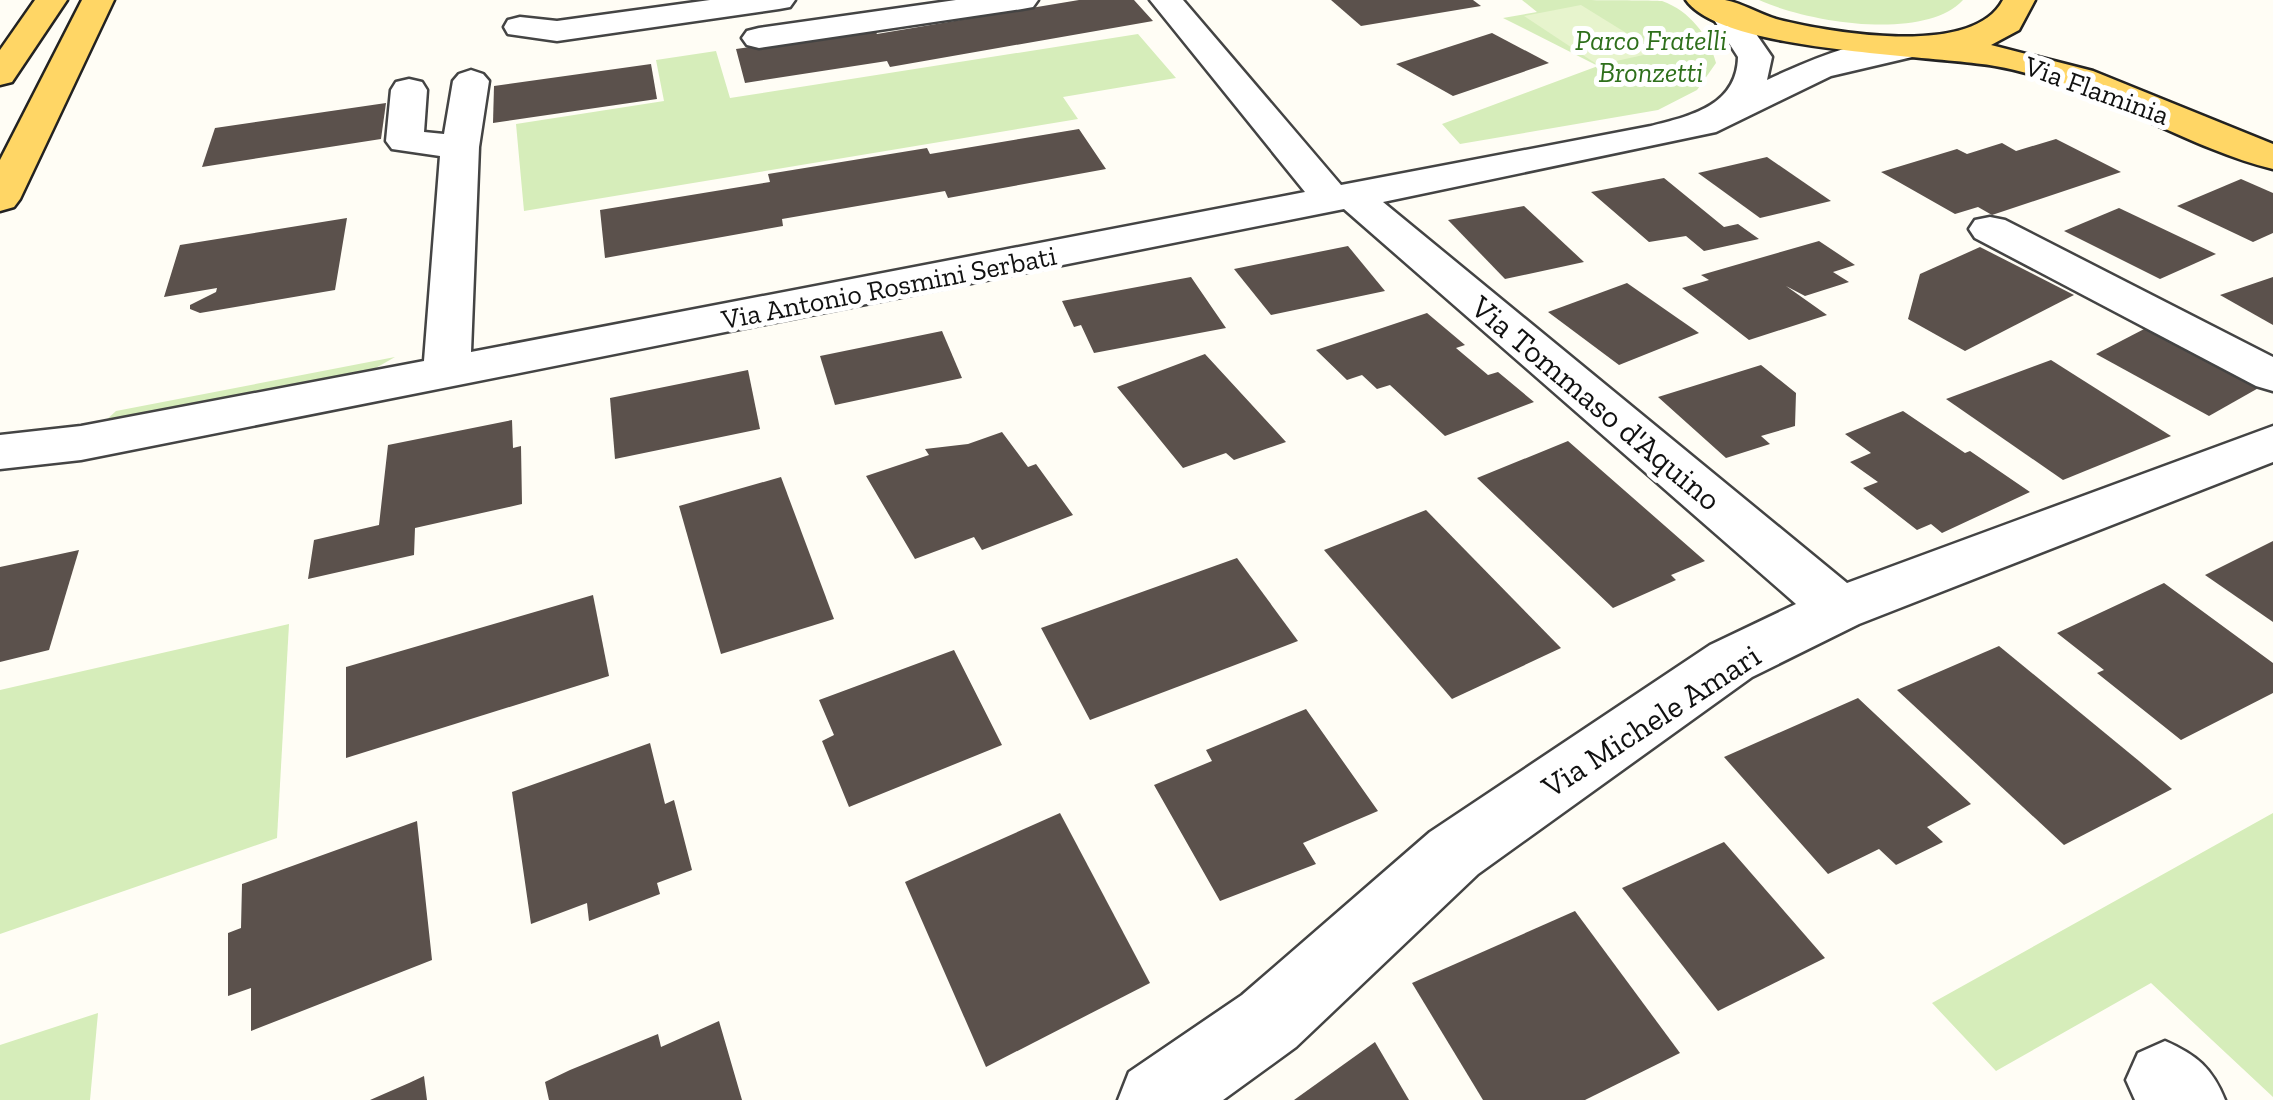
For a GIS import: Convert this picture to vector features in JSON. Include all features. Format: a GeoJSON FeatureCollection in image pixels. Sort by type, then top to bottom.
{"type":"FeatureCollection","features":[{"type":"Feature","properties":{"kind":"main road"},"geometry":{"type":"LineString","coordinates":[[0,74],[51,0]]}},
{"type":"Feature","properties":{"kind":"main road"},"geometry":{"type":"LineString","coordinates":[[0,199],[98,0]]}},
{"type":"Feature","properties":{"kind":"main road"},"geometry":{"type":"LineString","coordinates":[[1713,6],[1812,38],[1913,46],[1984,36],[2007,26],[2018,6]]}},
{"type":"Feature","properties":{"kind":"main road","name":"Via Flaminia"},"geometry":{"type":"LineString","coordinates":[[2018,6],[2044,34],[2076,52],[2273,135]]}},
{"type":"Feature","properties":{"kind":"main road","name":"Via Flaminia"},"geometry":{"type":"LineString","coordinates":[[1913,46],[1998,56],[2081,78],[2273,158]]}},
{"type":"Feature","properties":{"kind":"street"},"geometry":{"type":"LineString","coordinates":[[520,27],[557,31],[779,0]]}},
{"type":"Feature","properties":{"kind":"street"},"geometry":{"type":"LineString","coordinates":[[759,38],[1022,0]]}},
{"type":"Feature","properties":{"kind":"street"},"geometry":{"type":"LineString","coordinates":[[1166,0],[1342,198]]}},
{"type":"Feature","properties":{"kind":"street"},"geometry":{"type":"LineString","coordinates":[[1713,6],[1757,57],[1756,72],[1735,106]]}},
{"type":"Feature","properties":{"kind":"street","name":"Via Antonio Rosmini Serbati"},"geometry":{"type":"LineString","coordinates":[[0,452],[81,443],[1652,137],[1702,124],[1735,106],[1856,57],[1913,46]]}},
{"type":"Feature","properties":{"kind":"street"},"geometry":{"type":"LineString","coordinates":[[446,372],[454,304],[460,147],[471,81]]}},
{"type":"Feature","properties":{"kind":"street"},"geometry":{"type":"LineString","coordinates":[[409,90],[405,141],[460,147]]}},
{"type":"Feature","properties":{"kind":"street","name":"Via Tommaso d'Aquino"},"geometry":{"type":"LineString","coordinates":[[1342,198],[1839,609]]}},
{"type":"Feature","properties":{"kind":"street"},"geometry":{"type":"LineString","coordinates":[[1990,228],[2273,376]]}},
{"type":"Feature","properties":{"kind":"street","name":"Via Michele Amari"},"geometry":{"type":"LineString","coordinates":[[1157,1100],[1269,1021],[1454,854],[1731,661],[1839,609],[2273,443]]}},
{"type":"Feature","properties":{"kind":"green space","name":"Parco Fratelli Bronzetti"},"geometry":{"type":"Polygon","coordinates":[[[1522,0],[1662,1],[1697,26],[1716,63],[1697,90],[1658,110],[1460,144],[1442,124],[1598,66],[1503,18],[1537,12],[1522,0]]]}},
{"type":"Feature","properties":{"kind":"green space"},"geometry":{"type":"Polygon","coordinates":[[[1759,0],[1963,0],[1945,13],[1921,21],[1864,24],[1806,15],[1759,0]]]}},
{"type":"Feature","properties":{"kind":"green space"},"geometry":{"type":"Polygon","coordinates":[[[1581,5],[1657,52],[1598,65],[1524,16],[1581,5]]]}},
{"type":"Feature","properties":{"kind":"green space"},"geometry":{"type":"Polygon","coordinates":[[[1138,34],[1176,78],[1063,97],[1078,119],[524,211],[516,124],[664,101],[656,60],[716,51],[730,98],[1138,34]]]}},
{"type":"Feature","properties":{"kind":"green space"},"geometry":{"type":"Polygon","coordinates":[[[395,357],[374,369],[104,422],[116,411],[395,357]]]}},
{"type":"Feature","properties":{"kind":"green space"},"geometry":{"type":"Polygon","coordinates":[[[289,624],[277,838],[0,934],[0,690],[289,624]]]}},
{"type":"Feature","properties":{"kind":"green space"},"geometry":{"type":"Polygon","coordinates":[[[2273,813],[2273,1097],[2151,983],[1996,1071],[1932,1003],[2273,813]]]}},
{"type":"Feature","properties":{"kind":"green space"},"geometry":{"type":"Polygon","coordinates":[[[98,1013],[90,1100],[0,1100],[0,1045],[98,1013]]]}},
{"type":"Feature","properties":{"kind":"building"},"geometry":{"type":"Polygon","coordinates":[[[1079,0],[1134,0],[1153,21],[890,67],[887,61],[745,83],[736,49],[874,29],[877,34],[1079,0]]]}},
{"type":"Feature","properties":{"kind":"building"},"geometry":{"type":"Polygon","coordinates":[[[1331,0],[1473,0],[1481,6],[1361,26],[1331,0]]]}},
{"type":"Feature","properties":{"kind":"building"},"geometry":{"type":"Polygon","coordinates":[[[1492,33],[1549,63],[1453,96],[1396,64],[1492,33]]]}},
{"type":"Feature","properties":{"kind":"building"},"geometry":{"type":"Polygon","coordinates":[[[651,64],[657,99],[493,123],[494,86],[651,64]]]}},
{"type":"Feature","properties":{"kind":"building"},"geometry":{"type":"Polygon","coordinates":[[[386,103],[381,139],[202,167],[215,128],[386,103]]]}},
{"type":"Feature","properties":{"kind":"building"},"geometry":{"type":"Polygon","coordinates":[[[1079,129],[1106,169],[948,198],[945,191],[782,219],[783,226],[605,258],[600,210],[770,182],[768,174],[927,148],[930,154],[1079,129]]]}},
{"type":"Feature","properties":{"kind":"building"},"geometry":{"type":"Polygon","coordinates":[[[2056,139],[2121,172],[1992,215],[1978,207],[1955,214],[1881,172],[1957,149],[1967,154],[2002,143],[2016,151],[2056,139]]]}},
{"type":"Feature","properties":{"kind":"building"},"geometry":{"type":"Polygon","coordinates":[[[1767,157],[1831,201],[1760,218],[1698,173],[1767,157]]]}},
{"type":"Feature","properties":{"kind":"building"},"geometry":{"type":"Polygon","coordinates":[[[1664,178],[1724,227],[1738,224],[1759,239],[1704,251],[1686,236],[1649,242],[1591,192],[1664,178]]]}},
{"type":"Feature","properties":{"kind":"building"},"geometry":{"type":"Polygon","coordinates":[[[2241,179],[2273,193],[2273,233],[2253,242],[2177,206],[2241,179]]]}},
{"type":"Feature","properties":{"kind":"building"},"geometry":{"type":"Polygon","coordinates":[[[1524,206],[1584,262],[1505,279],[1448,220],[1524,206]]]}},
{"type":"Feature","properties":{"kind":"building"},"geometry":{"type":"Polygon","coordinates":[[[2119,208],[2216,254],[2160,279],[2064,231],[2119,208]]]}},
{"type":"Feature","properties":{"kind":"building"},"geometry":{"type":"Polygon","coordinates":[[[347,218],[335,290],[200,313],[190,309],[190,305],[217,288],[164,297],[180,245],[347,218]]]}},
{"type":"Feature","properties":{"kind":"building"},"geometry":{"type":"Polygon","coordinates":[[[1819,241],[1855,265],[1833,272],[1849,282],[1805,296],[1786,286],[1827,315],[1749,340],[1682,288],[1709,280],[1701,275],[1819,241]]]}},
{"type":"Feature","properties":{"kind":"building"},"geometry":{"type":"Polygon","coordinates":[[[1348,246],[1385,291],[1271,315],[1234,269],[1348,246]]]}},
{"type":"Feature","properties":{"kind":"building"},"geometry":{"type":"Polygon","coordinates":[[[1980,247],[2074,295],[1965,351],[1908,319],[1920,274],[1980,247]]]}},
{"type":"Feature","properties":{"kind":"building"},"geometry":{"type":"Polygon","coordinates":[[[1191,277],[1226,328],[1094,353],[1081,325],[1074,327],[1062,301],[1191,277]]]}},
{"type":"Feature","properties":{"kind":"building"},"geometry":{"type":"Polygon","coordinates":[[[2273,277],[2273,325],[2220,295],[2273,277]]]}},
{"type":"Feature","properties":{"kind":"building"},"geometry":{"type":"Polygon","coordinates":[[[1627,283],[1699,333],[1619,365],[1548,312],[1627,283]]]}},
{"type":"Feature","properties":{"kind":"building"},"geometry":{"type":"Polygon","coordinates":[[[1427,313],[1465,345],[1456,348],[1488,375],[1498,372],[1534,402],[1445,436],[1390,385],[1377,389],[1362,375],[1347,380],[1316,350],[1427,313]]]}},
{"type":"Feature","properties":{"kind":"building"},"geometry":{"type":"Polygon","coordinates":[[[2148,327],[2262,386],[2209,416],[2096,354],[2148,327]]]}},
{"type":"Feature","properties":{"kind":"building"},"geometry":{"type":"Polygon","coordinates":[[[942,331],[962,378],[835,405],[820,356],[942,331]]]}},
{"type":"Feature","properties":{"kind":"building"},"geometry":{"type":"Polygon","coordinates":[[[1205,354],[1286,442],[1234,460],[1226,453],[1183,468],[1117,387],[1205,354]]]}},
{"type":"Feature","properties":{"kind":"building"},"geometry":{"type":"Polygon","coordinates":[[[2051,360],[2171,436],[2063,480],[1946,399],[2051,360]]]}},
{"type":"Feature","properties":{"kind":"building"},"geometry":{"type":"Polygon","coordinates":[[[1761,365],[1796,393],[1795,426],[1761,436],[1770,444],[1726,458],[1658,397],[1761,365]]]}},
{"type":"Feature","properties":{"kind":"building"},"geometry":{"type":"Polygon","coordinates":[[[748,370],[760,429],[615,459],[610,398],[748,370]]]}},
{"type":"Feature","properties":{"kind":"building"},"geometry":{"type":"Polygon","coordinates":[[[1903,411],[2030,492],[1942,533],[1931,524],[1917,530],[1863,488],[1878,482],[1850,462],[1871,453],[1845,434],[1903,411]]]}},
{"type":"Feature","properties":{"kind":"building"},"geometry":{"type":"Polygon","coordinates":[[[512,420],[513,448],[521,446],[522,504],[415,528],[414,555],[308,579],[314,540],[379,525],[388,445],[512,420]]]}},
{"type":"Feature","properties":{"kind":"building"},"geometry":{"type":"Polygon","coordinates":[[[1002,432],[1028,467],[1036,464],[1073,515],[982,550],[974,537],[915,559],[866,476],[929,455],[925,449],[968,444],[1002,432]]]}},
{"type":"Feature","properties":{"kind":"building"},"geometry":{"type":"Polygon","coordinates":[[[1568,441],[1705,561],[1671,575],[1676,580],[1613,608],[1477,478],[1568,441]]]}},
{"type":"Feature","properties":{"kind":"building"},"geometry":{"type":"Polygon","coordinates":[[[781,477],[834,619],[721,654],[679,506],[781,477]]]}},
{"type":"Feature","properties":{"kind":"building"},"geometry":{"type":"Polygon","coordinates":[[[1426,510],[1561,648],[1452,699],[1324,550],[1426,510]]]}},
{"type":"Feature","properties":{"kind":"building"},"geometry":{"type":"Polygon","coordinates":[[[2273,541],[2273,622],[2205,575],[2273,541]]]}},
{"type":"Feature","properties":{"kind":"building"},"geometry":{"type":"Polygon","coordinates":[[[79,550],[49,650],[0,662],[0,567],[79,550]]]}},
{"type":"Feature","properties":{"kind":"building"},"geometry":{"type":"Polygon","coordinates":[[[1237,558],[1298,641],[1090,720],[1041,628],[1237,558]]]}},
{"type":"Feature","properties":{"kind":"building"},"geometry":{"type":"Polygon","coordinates":[[[2164,583],[2273,663],[2273,693],[2181,740],[2097,673],[2104,670],[2057,633],[2164,583]]]}},
{"type":"Feature","properties":{"kind":"building"},"geometry":{"type":"Polygon","coordinates":[[[593,595],[609,676],[346,758],[346,667],[593,595]]]}},
{"type":"Feature","properties":{"kind":"building"},"geometry":{"type":"Polygon","coordinates":[[[1999,646],[2172,789],[2064,845],[1897,690],[1999,646]]]}},
{"type":"Feature","properties":{"kind":"building"},"geometry":{"type":"Polygon","coordinates":[[[954,650],[1002,745],[849,807],[822,741],[834,735],[819,700],[954,650]]]}},
{"type":"Feature","properties":{"kind":"building"},"geometry":{"type":"Polygon","coordinates":[[[1858,698],[1971,804],[1927,827],[1943,842],[1896,865],[1879,849],[1828,874],[1724,757],[1858,698]]]}},
{"type":"Feature","properties":{"kind":"building"},"geometry":{"type":"Polygon","coordinates":[[[1306,709],[1378,811],[1303,843],[1316,864],[1220,901],[1154,785],[1212,761],[1206,750],[1306,709]]]}},
{"type":"Feature","properties":{"kind":"building"},"geometry":{"type":"Polygon","coordinates":[[[650,743],[665,804],[674,800],[692,870],[657,883],[660,894],[589,921],[587,903],[531,924],[512,792],[650,743]]]}},
{"type":"Feature","properties":{"kind":"building"},"geometry":{"type":"Polygon","coordinates":[[[1060,813],[1150,983],[986,1067],[905,882],[1060,813]]]}},
{"type":"Feature","properties":{"kind":"building"},"geometry":{"type":"Polygon","coordinates":[[[417,821],[432,960],[251,1031],[251,988],[228,996],[228,933],[241,928],[242,884],[417,821]]]}},
{"type":"Feature","properties":{"kind":"building"},"geometry":{"type":"Polygon","coordinates":[[[1724,842],[1825,958],[1718,1011],[1622,888],[1724,842]]]}},
{"type":"Feature","properties":{"kind":"building"},"geometry":{"type":"Polygon","coordinates":[[[1575,911],[1680,1053],[1585,1100],[1483,1100],[1412,983],[1575,911]]]}},
{"type":"Feature","properties":{"kind":"building"},"geometry":{"type":"Polygon","coordinates":[[[719,1021],[742,1100],[549,1100],[545,1082],[570,1070],[658,1034],[661,1047],[719,1021]]]}},
{"type":"Feature","properties":{"kind":"building"},"geometry":{"type":"Polygon","coordinates":[[[1375,1042],[1409,1100],[1294,1100],[1375,1042]]]}},
{"type":"Feature","properties":{"kind":"building"},"geometry":{"type":"Polygon","coordinates":[[[424,1076],[427,1100],[370,1100],[409,1083],[424,1076]]]}}]}
